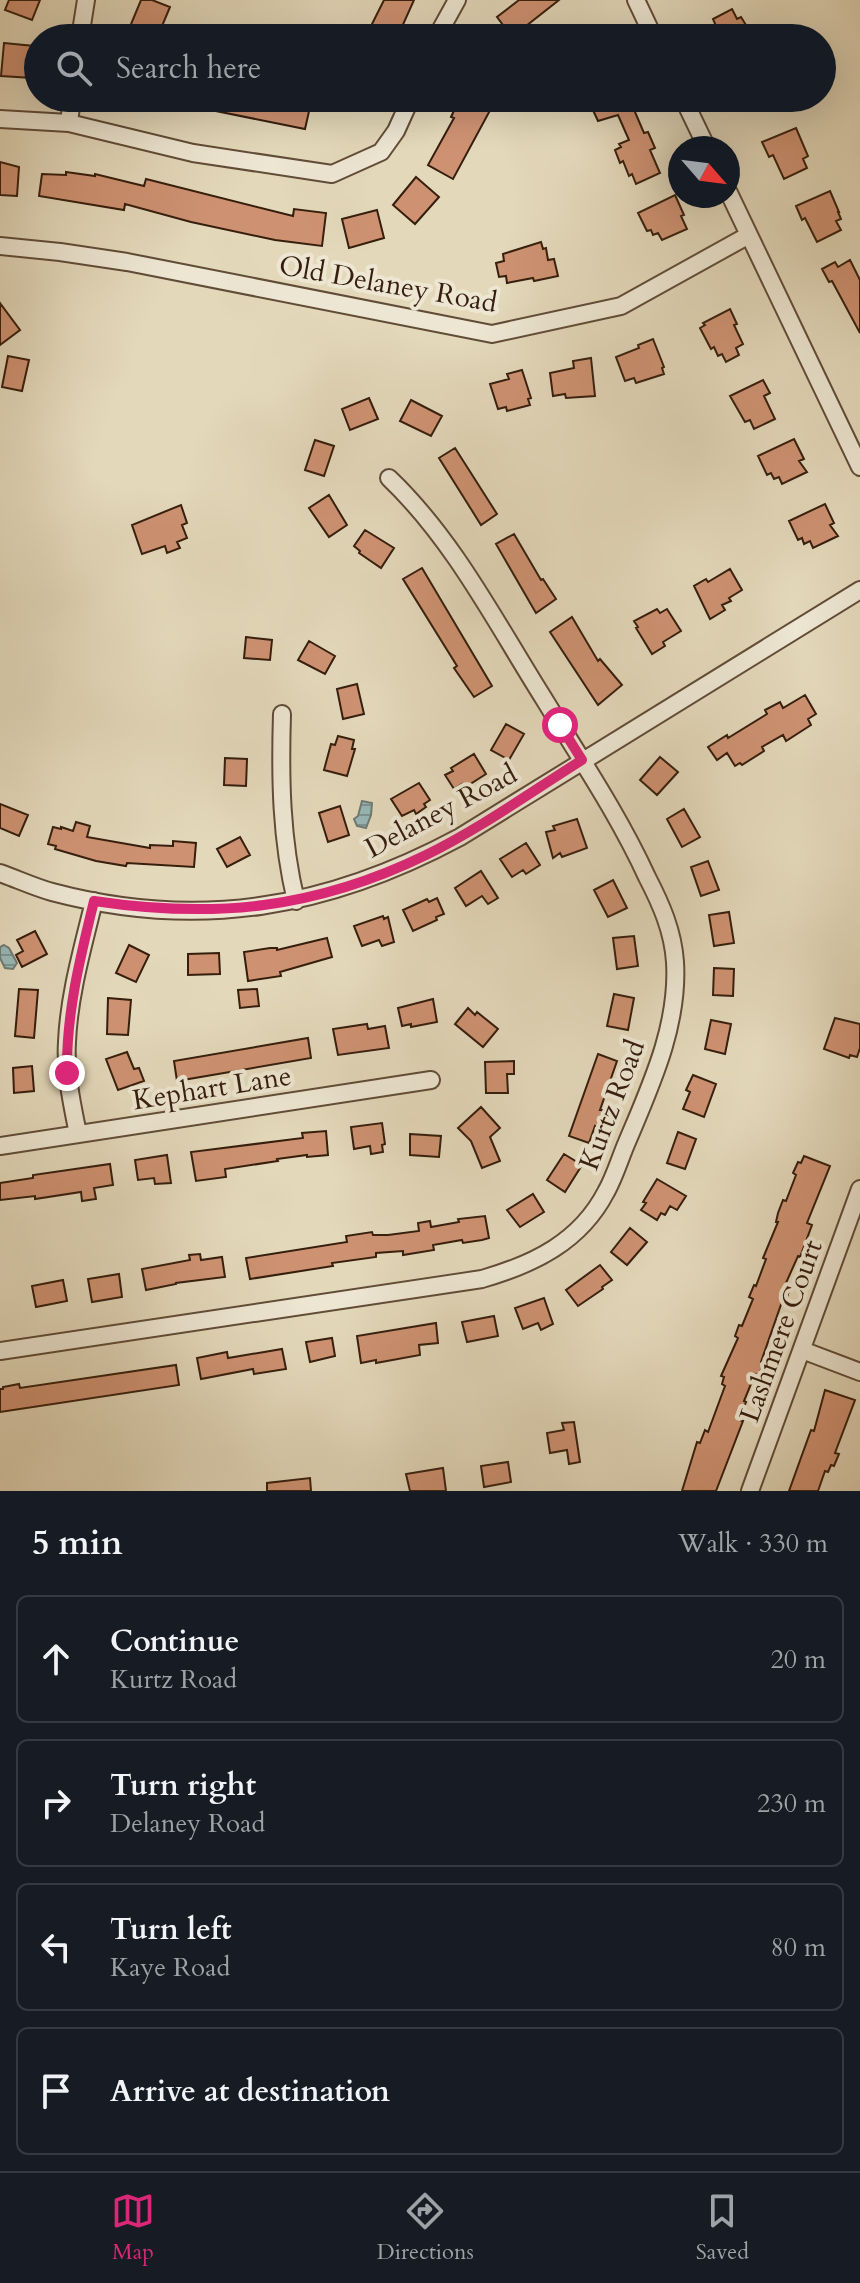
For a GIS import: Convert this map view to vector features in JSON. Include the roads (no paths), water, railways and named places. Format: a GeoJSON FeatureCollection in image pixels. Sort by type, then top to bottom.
{"type":"FeatureCollection","features":[{"type":"Feature","properties":{"kind":"street"},"geometry":{"type":"LineString","coordinates":[[82,24],[86,0]]}},
{"type":"Feature","properties":{"kind":"street"},"geometry":{"type":"LineString","coordinates":[[444,24],[457,0]]}},
{"type":"Feature","properties":{"kind":"street"},"geometry":{"type":"LineString","coordinates":[[636,0],[647,24]]}},
{"type":"Feature","properties":{"kind":"street"},"geometry":{"type":"LineString","coordinates":[[69,123],[70,112]]}},
{"type":"Feature","properties":{"kind":"street"},"geometry":{"type":"LineString","coordinates":[[0,119],[69,123],[193,153],[332,174],[381,152],[405,112]]}},
{"type":"Feature","properties":{"kind":"street"},"geometry":{"type":"LineString","coordinates":[[690,112],[701,136]]}},
{"type":"Feature","properties":{"kind":"street"},"geometry":{"type":"LineString","coordinates":[[736,208],[860,467]]}},
{"type":"Feature","properties":{"kind":"street","name":"Old Delaney Road"},"geometry":{"type":"LineString","coordinates":[[0,246],[127,262],[492,334],[621,306],[749,235]]}},
{"type":"Feature","properties":{"kind":"street","name":"Kurtz Road"},"geometry":{"type":"LineString","coordinates":[[0,1351],[482,1279],[537,1260],[559,1246],[595,1210],[607,1190],[651,1083],[667,1030],[675,985],[673,949],[665,913],[632,845],[582,760],[449,547],[413,500],[389,478]]}},
{"type":"Feature","properties":{"kind":"street","name":"Delaney Road"},"geometry":{"type":"LineString","coordinates":[[0,873],[50,891],[94,901],[181,910],[257,907],[296,901],[361,883],[460,837],[860,590]]}},
{"type":"Feature","properties":{"kind":"street"},"geometry":{"type":"LineString","coordinates":[[282,714],[283,834],[296,901]]}},
{"type":"Feature","properties":{"kind":"street"},"geometry":{"type":"LineString","coordinates":[[78,1134],[67,1073],[66,1043],[72,999],[94,901]]}},
{"type":"Feature","properties":{"kind":"street","name":"Kephart Lane"},"geometry":{"type":"LineString","coordinates":[[0,1146],[431,1080]]}},
{"type":"Feature","properties":{"kind":"street","name":"Lashmere Court"},"geometry":{"type":"LineString","coordinates":[[750,1491],[860,1189]]}},
{"type":"Feature","properties":{"kind":"street"},"geometry":{"type":"LineString","coordinates":[[802,1350],[860,1372]]}},
{"type":"Feature","properties":{"kind":"water"},"geometry":{"type":"Polygon","coordinates":[[[362,801],[372,803],[366,828],[357,826],[354,819],[358,816],[362,801]]]}},
{"type":"Feature","properties":{"kind":"water"},"geometry":{"type":"Polygon","coordinates":[[[4,945],[17,963],[13,969],[5,968],[0,958],[0,947],[4,945]]]}}]}
